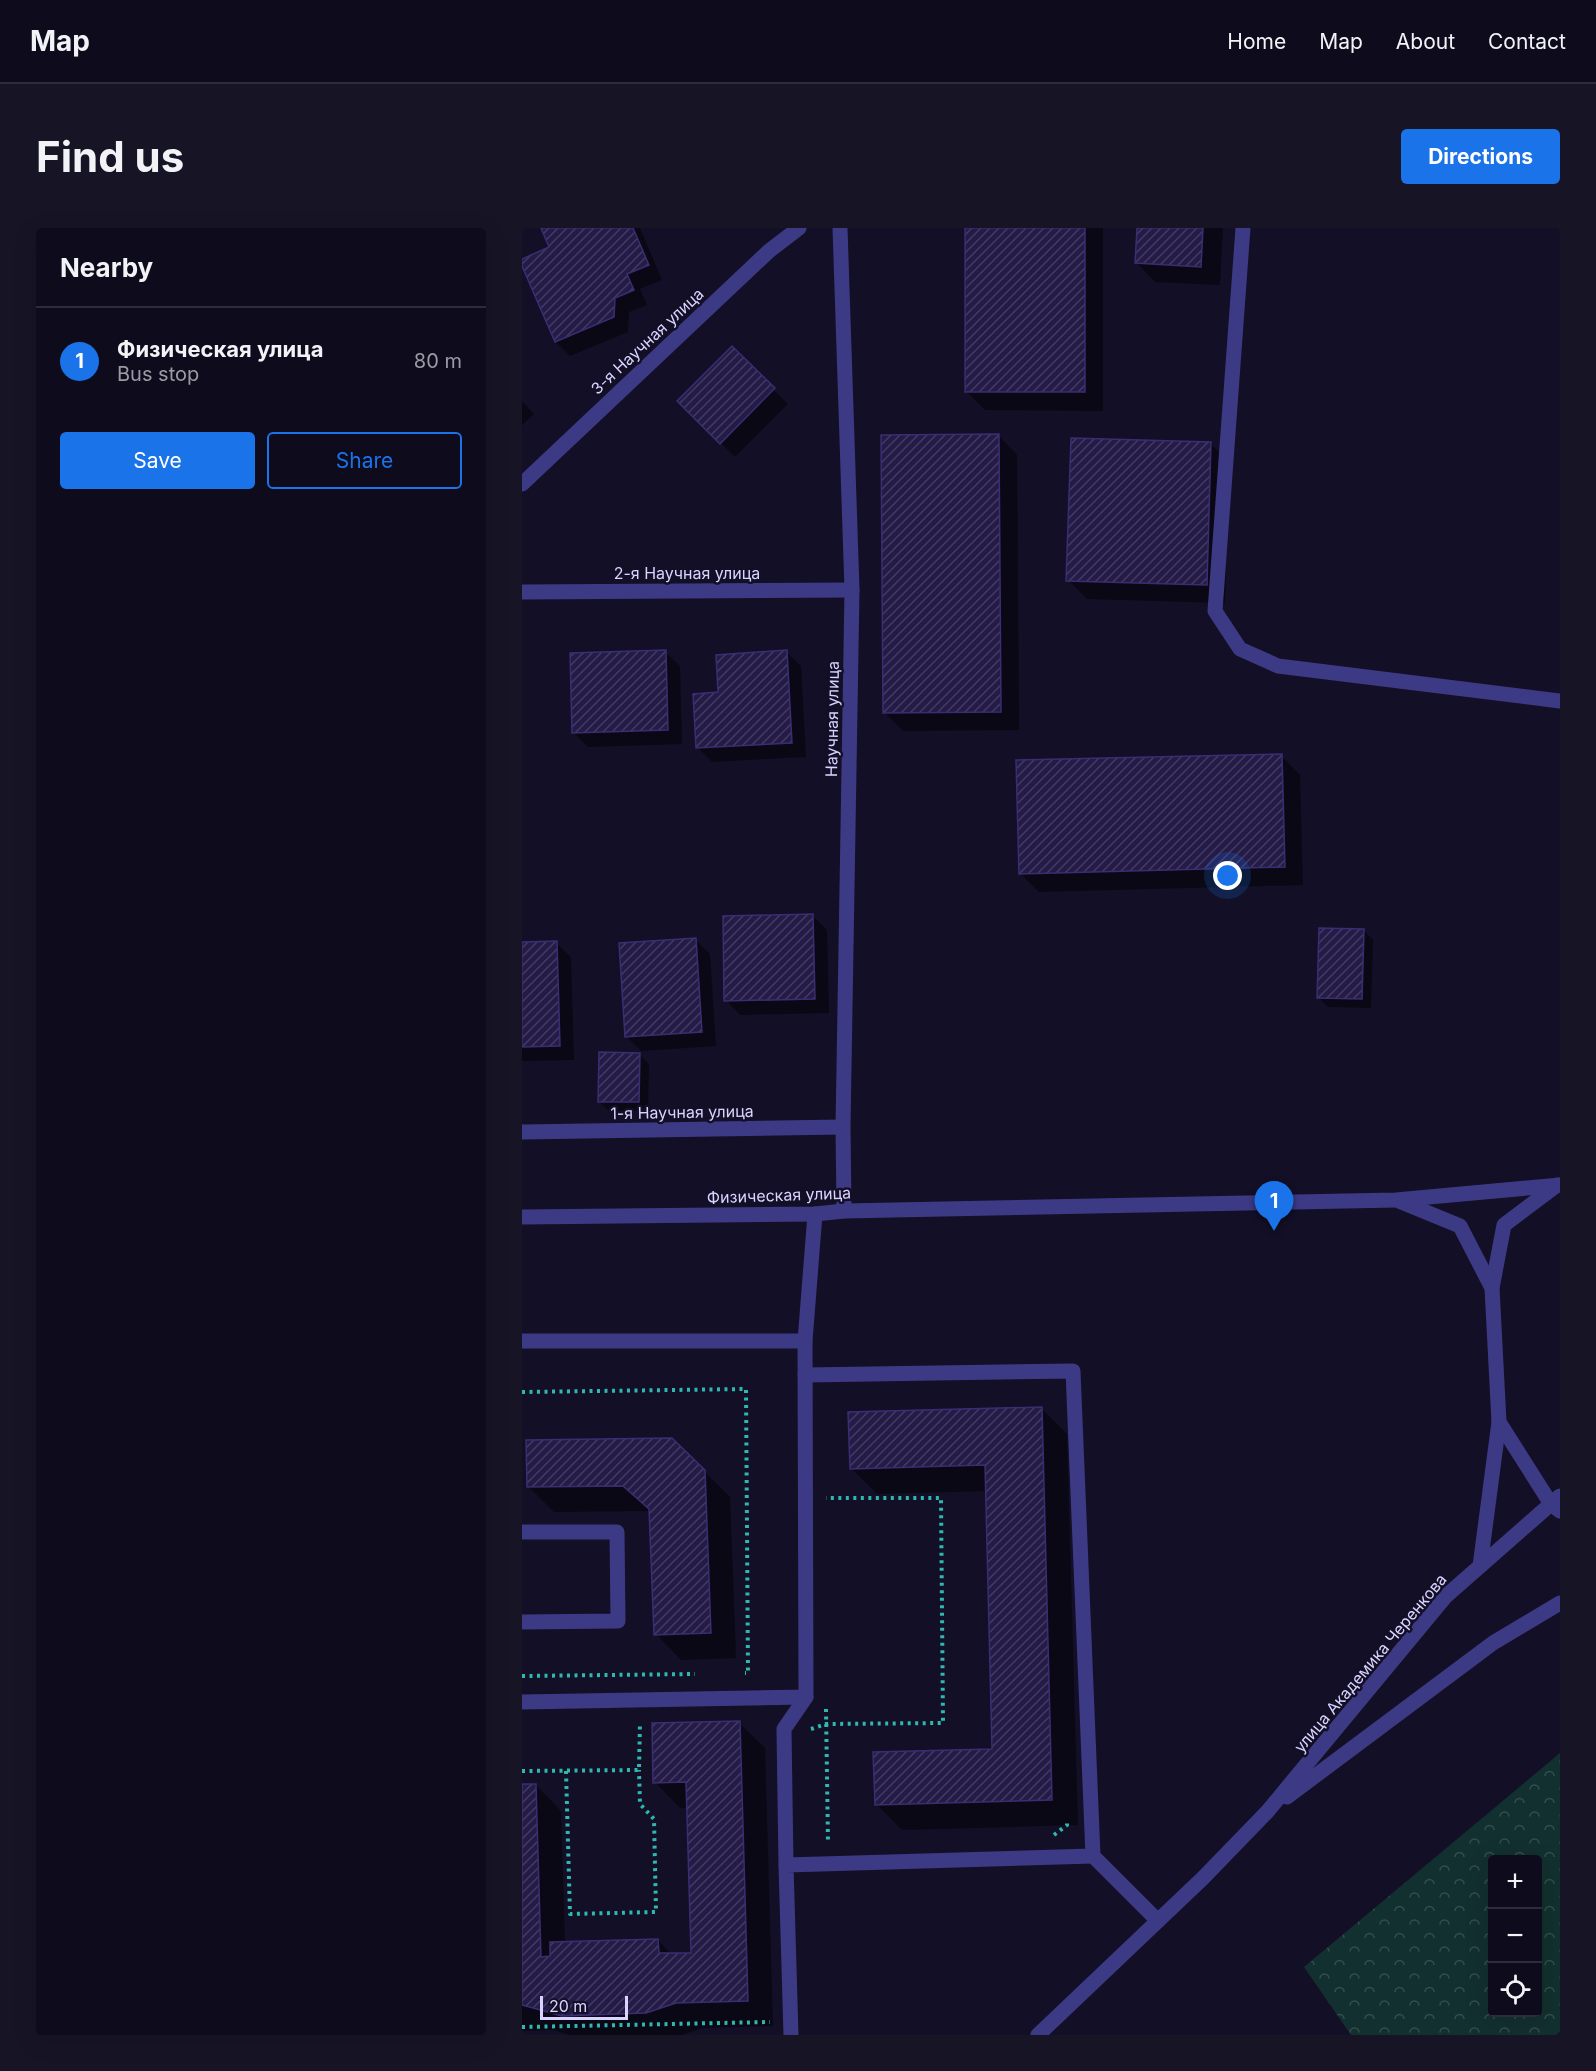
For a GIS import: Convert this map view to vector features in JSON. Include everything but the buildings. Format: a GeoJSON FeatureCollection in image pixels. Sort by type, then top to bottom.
{"type":"FeatureCollection","features":[{"type":"Feature","properties":{"kind":"street","name":"3-я Научная улица"},"geometry":{"type":"LineString","coordinates":[[522,484],[770,250],[799,228]]}},
{"type":"Feature","properties":{"kind":"street","name":"Научная улица"},"geometry":{"type":"LineString","coordinates":[[840,228],[852,590],[843,1127],[844,1211]]}},
{"type":"Feature","properties":{"kind":"street"},"geometry":{"type":"LineString","coordinates":[[1243,228],[1215,612],[1240,649],[1278,666],[1560,701]]}},
{"type":"Feature","properties":{"kind":"street","name":"2-я Научная улица"},"geometry":{"type":"LineString","coordinates":[[522,592],[852,590]]}},
{"type":"Feature","properties":{"kind":"street","name":"1-я Научная улица"},"geometry":{"type":"LineString","coordinates":[[522,1132],[843,1127]]}},
{"type":"Feature","properties":{"kind":"street","name":"Физическая улица"},"geometry":{"type":"LineString","coordinates":[[522,1217],[815,1214],[844,1211],[1396,1200],[1558,1185]]}},
{"type":"Feature","properties":{"kind":"street","name":"Физическая улица"},"geometry":{"type":"LineString","coordinates":[[1480,1566],[1499,1422],[1492,1288],[1504,1225],[1558,1185]]}},
{"type":"Feature","properties":{"kind":"street","name":"Физическая улица"},"geometry":{"type":"LineString","coordinates":[[1396,1200],[1460,1226],[1492,1288]]}},
{"type":"Feature","properties":{"kind":"street"},"geometry":{"type":"LineString","coordinates":[[791,2035],[784,1729],[806,1697],[805,1341],[815,1214]]}},
{"type":"Feature","properties":{"kind":"street"},"geometry":{"type":"LineString","coordinates":[[522,1341],[805,1341]]}},
{"type":"Feature","properties":{"kind":"street"},"geometry":{"type":"LineString","coordinates":[[805,1376],[1073,1371],[1093,1856],[1158,1921]]}},
{"type":"Feature","properties":{"kind":"street","name":"Физическая улица"},"geometry":{"type":"LineString","coordinates":[[1499,1422],[1557,1504]]}},
{"type":"Feature","properties":{"kind":"street","name":"улица Академика Черенкова"},"geometry":{"type":"LineString","coordinates":[[1038,2035],[1158,1921],[1267,1812],[1446,1596],[1557,1504]]}},
{"type":"Feature","properties":{"kind":"street"},"geometry":{"type":"LineString","coordinates":[[522,1532],[617,1532],[618,1621],[522,1622]]}},
{"type":"Feature","properties":{"kind":"street","name":"улица Академика Черенкова"},"geometry":{"type":"LineString","coordinates":[[1267,1812],[1493,1643],[1560,1603]]}},
{"type":"Feature","properties":{"kind":"street"},"geometry":{"type":"LineString","coordinates":[[522,1702],[806,1697]]}},
{"type":"Feature","properties":{"kind":"street"},"geometry":{"type":"LineString","coordinates":[[786,1866],[1093,1856]]}},
{"type":"Feature","properties":{"kind":"path"},"geometry":{"type":"LineString","coordinates":[[522,1392],[746,1389],[748,1673],[737,1673]]}},
{"type":"Feature","properties":{"kind":"path"},"geometry":{"type":"LineString","coordinates":[[823,1498],[941,1498],[943,1723],[826,1724]]}},
{"type":"Feature","properties":{"kind":"path"},"geometry":{"type":"LineString","coordinates":[[522,1676],[704,1674]]}},
{"type":"Feature","properties":{"kind":"path"},"geometry":{"type":"LineString","coordinates":[[825,1700],[828,1864]]}},
{"type":"Feature","properties":{"kind":"path"},"geometry":{"type":"LineString","coordinates":[[566,1771],[570,1914],[656,1912],[654,1819],[640,1804],[640,1716]]}},
{"type":"Feature","properties":{"kind":"path"},"geometry":{"type":"LineString","coordinates":[[522,1772],[639,1770]]}},
{"type":"Feature","properties":{"kind":"path"},"geometry":{"type":"LineString","coordinates":[[1050,1838],[1067,1825],[1066,1813]]}},
{"type":"Feature","properties":{"kind":"path"},"geometry":{"type":"LineString","coordinates":[[828,1844],[839,1843]]}},
{"type":"Feature","properties":{"kind":"path"},"geometry":{"type":"LineString","coordinates":[[522,2027],[782,2022]]}},
{"type":"Feature","properties":{"kind":"green space"},"geometry":{"type":"Polygon","coordinates":[[[1560,1753],[1560,2035],[1351,2035],[1304,1967],[1560,1753]]]}},
{"type":"Feature","properties":{"kind":"place","name":"Физическая улица"},"geometry":{"type":"Point","coordinates":[1274,1231]}}]}
